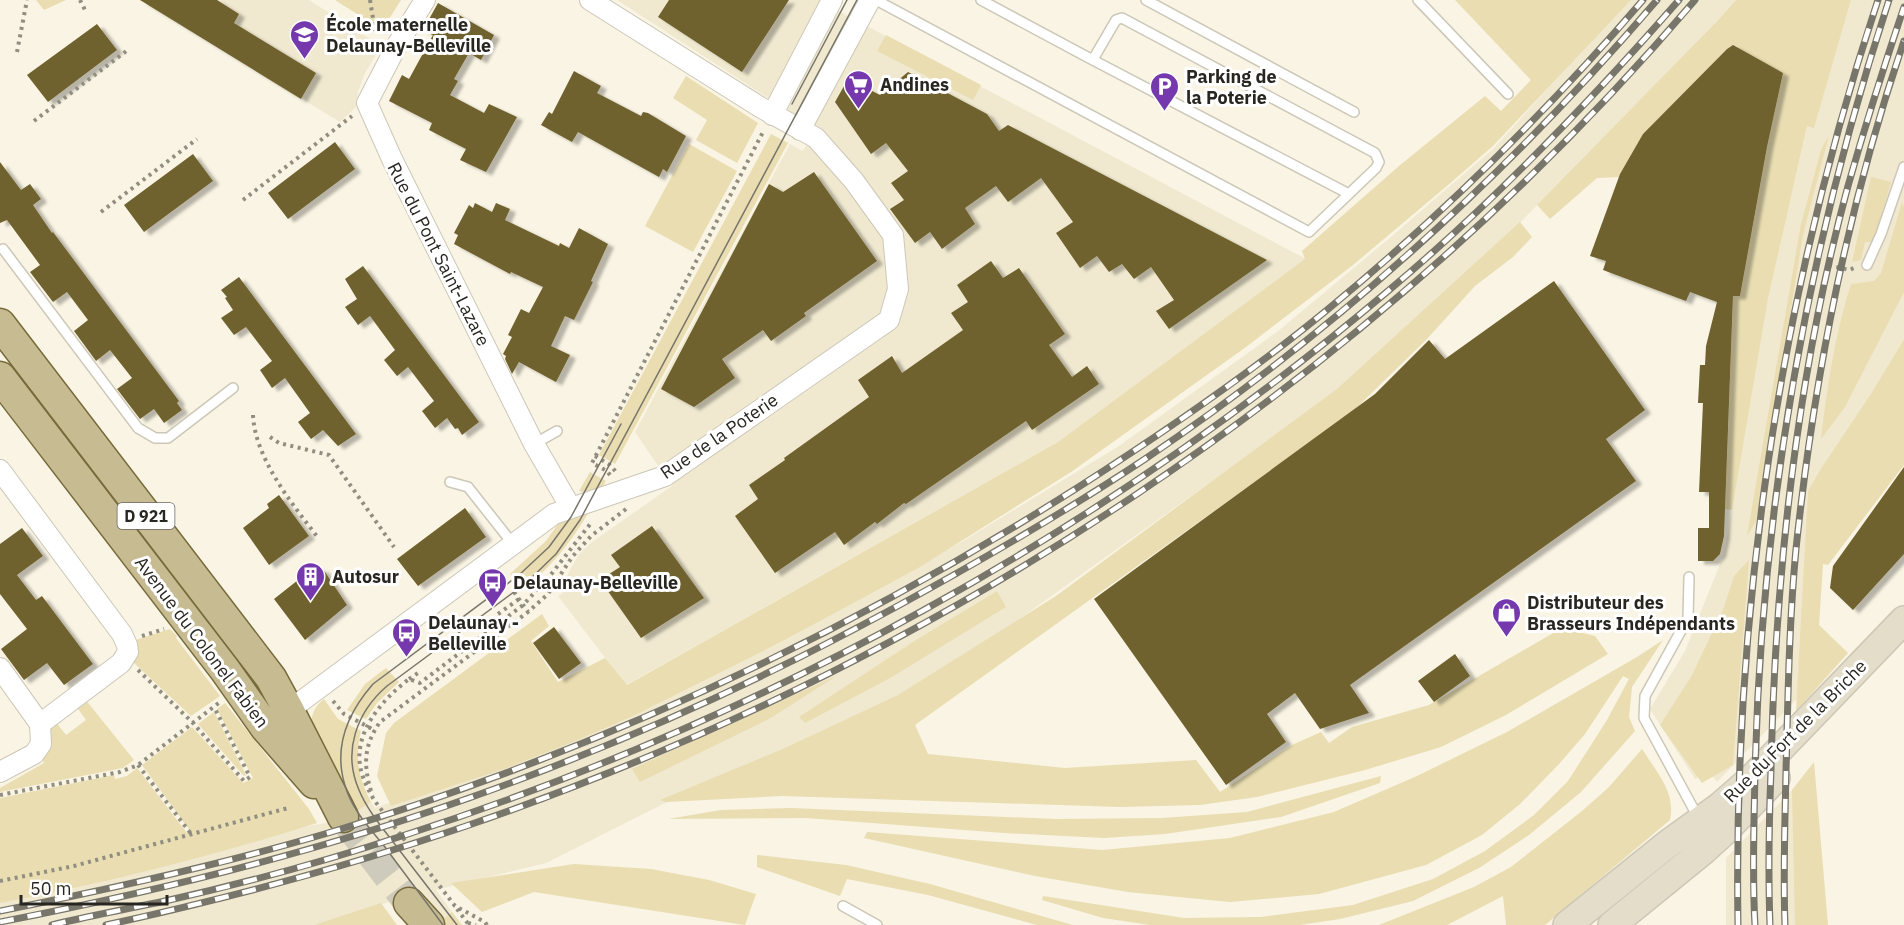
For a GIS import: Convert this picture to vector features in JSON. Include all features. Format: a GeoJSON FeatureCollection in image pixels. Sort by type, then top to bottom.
{"type":"FeatureCollection","features":[{"type":"Feature","properties":{"kind":"main road","name":"Avenue du Colonel Fabien"},"geometry":{"type":"LineString","coordinates":[[0,324],[10,359],[271,678],[278,719]]}},
{"type":"Feature","properties":{"kind":"main road","name":"Avenue du Colonel Fabien"},"geometry":{"type":"LineString","coordinates":[[0,377],[187,621],[278,719],[343,817]]}},
{"type":"Feature","properties":{"kind":"main road","name":"Rue du Fort de la Briche"},"geometry":{"type":"LineString","coordinates":[[1567,925],[1699,820],[1719,807],[1750,780],[1904,620]]}},
{"type":"Feature","properties":{"kind":"main road","name":"Rue du Fort de la Briche"},"geometry":{"type":"LineString","coordinates":[[1612,925],[1725,831],[1904,646]]}},
{"type":"Feature","properties":{"kind":"main road"},"geometry":{"type":"LineString","coordinates":[[420,925],[409,903],[429,925]]}},
{"type":"Feature","properties":{"kind":"street"},"geometry":{"type":"LineString","coordinates":[[367,103],[397,45],[425,0]]}},
{"type":"Feature","properties":{"kind":"street"},"geometry":{"type":"LineString","coordinates":[[590,0],[772,115],[832,0]]}},
{"type":"Feature","properties":{"kind":"street"},"geometry":{"type":"LineString","coordinates":[[800,130],[870,0]]}},
{"type":"Feature","properties":{"kind":"street","name":"Rue du Pont Saint-Lazare"},"geometry":{"type":"LineString","coordinates":[[367,103],[392,159],[534,444],[571,508]]}},
{"type":"Feature","properties":{"kind":"street","name":"Rue de la Poterie"},"geometry":{"type":"LineString","coordinates":[[278,719],[554,514],[664,476],[889,320],[898,289],[893,235],[854,182],[816,138],[772,115]]}},
{"type":"Feature","properties":{"kind":"street"},"geometry":{"type":"LineString","coordinates":[[0,470],[122,634],[128,652],[121,663],[40,724]]}},
{"type":"Feature","properties":{"kind":"street"},"geometry":{"type":"LineString","coordinates":[[0,772],[34,754],[41,744],[40,724],[3,678]]}},
{"type":"Feature","properties":{"kind":"lane"},"geometry":{"type":"LineString","coordinates":[[876,0],[1309,232],[1376,168],[1379,162],[1375,153],[1122,18],[1116,20],[1091,59]]}},
{"type":"Feature","properties":{"kind":"lane"},"geometry":{"type":"LineString","coordinates":[[981,0],[1349,194]]}},
{"type":"Feature","properties":{"kind":"lane"},"geometry":{"type":"LineString","coordinates":[[1146,0],[1354,112]]}},
{"type":"Feature","properties":{"kind":"lane"},"geometry":{"type":"LineString","coordinates":[[1418,0],[1508,94]]}},
{"type":"Feature","properties":{"kind":"lane"},"geometry":{"type":"LineString","coordinates":[[1867,265],[1881,234],[1904,167]]}},
{"type":"Feature","properties":{"kind":"lane"},"geometry":{"type":"LineString","coordinates":[[3,249],[138,428],[156,438],[168,438],[233,388]]}},
{"type":"Feature","properties":{"kind":"lane"},"geometry":{"type":"LineString","coordinates":[[534,444],[557,431]]}},
{"type":"Feature","properties":{"kind":"lane"},"geometry":{"type":"LineString","coordinates":[[450,482],[468,487],[513,544]]}},
{"type":"Feature","properties":{"kind":"lane"},"geometry":{"type":"LineString","coordinates":[[1689,577],[1688,618],[1645,696],[1644,718],[1699,820]]}},
{"type":"Feature","properties":{"kind":"lane"},"geometry":{"type":"LineString","coordinates":[[843,906],[877,925]]}},
{"type":"Feature","properties":{"kind":"path"},"geometry":{"type":"LineString","coordinates":[[17,52],[27,0]]}},
{"type":"Feature","properties":{"kind":"path"},"geometry":{"type":"LineString","coordinates":[[80,0],[85,10]]}},
{"type":"Feature","properties":{"kind":"path"},"geometry":{"type":"LineString","coordinates":[[370,0],[375,31]]}},
{"type":"Feature","properties":{"kind":"path"},"geometry":{"type":"LineString","coordinates":[[34,121],[129,49]]}},
{"type":"Feature","properties":{"kind":"path"},"geometry":{"type":"LineString","coordinates":[[243,200],[337,129],[367,103]]}},
{"type":"Feature","properties":{"kind":"path"},"geometry":{"type":"LineString","coordinates":[[101,212],[198,139]]}},
{"type":"Feature","properties":{"kind":"path"},"geometry":{"type":"LineString","coordinates":[[1829,265],[1849,270],[1867,265]]}},
{"type":"Feature","properties":{"kind":"path"},"geometry":{"type":"LineString","coordinates":[[254,415],[254,431],[280,487],[319,538]]}},
{"type":"Feature","properties":{"kind":"path"},"geometry":{"type":"LineString","coordinates":[[270,437],[279,443],[329,456],[394,547]]}},
{"type":"Feature","properties":{"kind":"path"},"geometry":{"type":"LineString","coordinates":[[374,800],[365,762],[374,730],[385,716],[528,612],[548,594],[572,557],[591,536],[621,515],[627,507],[629,499],[619,475],[610,465],[596,456]]}},
{"type":"Feature","properties":{"kind":"path"},"geometry":{"type":"LineString","coordinates":[[514,592],[528,612]]}},
{"type":"Feature","properties":{"kind":"path"},"geometry":{"type":"LineString","coordinates":[[498,614],[519,599]]}},
{"type":"Feature","properties":{"kind":"path"},"geometry":{"type":"LineString","coordinates":[[126,642],[187,621]]}},
{"type":"Feature","properties":{"kind":"path"},"geometry":{"type":"LineString","coordinates":[[0,795],[120,772],[138,765],[192,722],[214,707],[250,777],[244,781],[192,722],[135,666]]}},
{"type":"Feature","properties":{"kind":"path"},"geometry":{"type":"LineString","coordinates":[[409,679],[418,673]]}},
{"type":"Feature","properties":{"kind":"path"},"geometry":{"type":"LineString","coordinates":[[322,686],[344,714],[374,730]]}},
{"type":"Feature","properties":{"kind":"path"},"geometry":{"type":"LineString","coordinates":[[138,765],[192,835]]}},
{"type":"Feature","properties":{"kind":"path"},"geometry":{"type":"LineString","coordinates":[[0,881],[74,867],[288,808]]}},
{"type":"Feature","properties":{"kind":"path"},"geometry":{"type":"LineString","coordinates":[[455,906],[468,924],[476,925]]}},
{"type":"Feature","properties":{"kind":"shaded area"},"geometry":{"type":"Polygon","coordinates":[[[36,0],[66,0],[44,10],[36,0]]]}},
{"type":"Feature","properties":{"kind":"shaded area","name":"École maternelle Delaunay-Belleville"},"geometry":{"type":"Polygon","coordinates":[[[140,0],[309,0],[381,46],[365,73],[358,92],[356,107],[340,122],[140,0]]]}},
{"type":"Feature","properties":{"kind":"shaded area"},"geometry":{"type":"Polygon","coordinates":[[[335,0],[401,0],[382,30],[335,0]]]}},
{"type":"Feature","properties":{"kind":"shaded area"},"geometry":{"type":"Polygon","coordinates":[[[617,0],[818,0],[1306,259],[1058,442],[626,685],[558,596],[563,593],[560,588],[579,554],[592,542],[672,486],[635,432],[790,144],[803,151],[816,129],[617,0]]]}},
{"type":"Feature","properties":{"kind":"shaded area"},"geometry":{"type":"Polygon","coordinates":[[[1455,0],[1631,0],[1493,146],[1448,185],[1353,265],[1246,347],[1071,472],[920,567],[781,642],[633,716],[504,769],[391,806],[377,776],[386,733],[394,723],[542,614],[549,626],[531,641],[558,682],[605,658],[627,685],[1058,442],[1305,259],[1302,251],[1399,166],[1485,96],[1501,111],[1531,80],[1455,0]]]}},
{"type":"Feature","properties":{"kind":"shaded area"},"geometry":{"type":"Polygon","coordinates":[[[1628,0],[1736,0],[1504,239],[1324,401],[998,634],[905,693],[773,763],[663,804],[546,863],[436,890],[452,912],[437,924],[405,897],[318,925],[0,925],[0,887],[345,819],[371,802],[375,808],[536,749],[778,644],[963,541],[1119,446],[1277,332],[1494,148],[1628,0]]]}},
{"type":"Feature","properties":{"kind":"shaded area"},"geometry":{"type":"Polygon","coordinates":[[[1736,0],[1851,0],[1814,128],[1807,126],[1768,299],[1732,510],[1725,509],[1733,296],[1740,296],[1783,73],[1732,46],[1650,127],[1647,135],[1643,134],[1641,139],[1644,144],[1638,143],[1619,177],[1597,178],[1550,219],[1537,205],[1736,0]]]}},
{"type":"Feature","properties":{"kind":"shaded area"},"geometry":{"type":"Polygon","coordinates":[[[1851,0],[1904,0],[1904,339],[1822,467],[1816,624],[1843,651],[1717,782],[1711,774],[1695,779],[1650,709],[1685,651],[1724,554],[1768,299],[1807,126],[1814,127],[1851,0]]]}},
{"type":"Feature","properties":{"kind":"shaded area"},"geometry":{"type":"Polygon","coordinates":[[[886,35],[981,85],[973,100],[877,51],[886,35]]]}},
{"type":"Feature","properties":{"kind":"shaded area"},"geometry":{"type":"Polygon","coordinates":[[[686,76],[758,123],[737,163],[696,140],[707,120],[673,98],[686,76]]]}},
{"type":"Feature","properties":{"kind":"shaded area"},"geometry":{"type":"Polygon","coordinates":[[[771,134],[788,143],[615,464],[599,455],[771,134]]]}},
{"type":"Feature","properties":{"kind":"shaded area"},"geometry":{"type":"Polygon","coordinates":[[[1829,135],[1803,235],[1756,521],[1747,536],[1801,224],[1821,150],[1829,135]]]}},
{"type":"Feature","properties":{"kind":"shaded area"},"geometry":{"type":"Polygon","coordinates":[[[689,144],[737,171],[693,252],[645,226],[689,144]]]}},
{"type":"Feature","properties":{"kind":"shaded area"},"geometry":{"type":"Polygon","coordinates":[[[1871,177],[1891,182],[1874,242],[1865,242],[1861,260],[1852,262],[1871,177]]]}},
{"type":"Feature","properties":{"kind":"shaded area"},"geometry":{"type":"Polygon","coordinates":[[[1902,202],[1904,207],[1904,292],[1845,407],[1821,439],[1832,361],[1851,284],[1874,281],[1881,273],[1902,202]]]}},
{"type":"Feature","properties":{"kind":"shaded area"},"geometry":{"type":"Polygon","coordinates":[[[1520,222],[1532,237],[1513,257],[1475,286],[1427,339],[1351,413],[915,725],[928,754],[1065,768],[1196,760],[1220,792],[1292,745],[1321,732],[1329,743],[1352,727],[1429,705],[1562,628],[1595,636],[1608,654],[1506,715],[1441,747],[1365,770],[1257,797],[1200,805],[1120,807],[782,796],[666,802],[660,800],[785,748],[898,695],[1056,596],[1337,389],[1520,222]]]}},
{"type":"Feature","properties":{"kind":"shaded area"},"geometry":{"type":"Polygon","coordinates":[[[1904,339],[1904,465],[1828,565],[1823,564],[1819,625],[1848,653],[1796,711],[1808,491],[1904,339]]]}},
{"type":"Feature","properties":{"kind":"shaded area"},"geometry":{"type":"Polygon","coordinates":[[[590,472],[606,481],[602,488],[579,491],[590,472]]]}},
{"type":"Feature","properties":{"kind":"shaded area"},"geometry":{"type":"Polygon","coordinates":[[[589,512],[559,554],[522,590],[510,574],[546,541],[558,524],[589,512]]]}},
{"type":"Feature","properties":{"kind":"shaded area"},"geometry":{"type":"Polygon","coordinates":[[[1749,560],[1733,765],[1702,783],[1660,725],[1691,677],[1723,610],[1734,576],[1749,560]]]}},
{"type":"Feature","properties":{"kind":"shaded area"},"geometry":{"type":"Polygon","coordinates":[[[997,591],[1006,607],[892,677],[805,723],[799,717],[916,640],[997,591]]]}},
{"type":"Feature","properties":{"kind":"shaded area"},"geometry":{"type":"Polygon","coordinates":[[[170,629],[220,696],[191,716],[133,662],[138,650],[136,640],[170,629]]]}},
{"type":"Feature","properties":{"kind":"shaded area"},"geometry":{"type":"Polygon","coordinates":[[[1663,640],[1632,687],[1629,717],[1635,731],[1581,792],[1529,835],[1479,868],[1413,901],[1340,919],[1300,925],[1150,925],[1103,918],[1042,900],[1043,896],[1184,918],[1261,917],[1353,905],[1433,879],[1485,851],[1534,815],[1568,781],[1607,720],[1629,679],[1623,676],[1585,734],[1559,764],[1520,804],[1482,835],[1426,865],[1319,894],[1230,902],[1128,892],[1035,876],[864,838],[867,832],[1102,850],[1230,838],[1334,812],[1417,776],[1507,732],[1663,640]]]}},
{"type":"Feature","properties":{"kind":"shaded area"},"geometry":{"type":"Polygon","coordinates":[[[386,668],[399,682],[377,703],[366,719],[347,710],[365,684],[386,668]]]}},
{"type":"Feature","properties":{"kind":"shaded area"},"geometry":{"type":"Polygon","coordinates":[[[838,675],[769,719],[640,782],[632,769],[838,675]]]}},
{"type":"Feature","properties":{"kind":"shaded area"},"geometry":{"type":"Polygon","coordinates":[[[85,699],[134,760],[123,768],[0,792],[0,788],[44,763],[41,757],[51,726],[55,721],[66,735],[86,720],[76,706],[85,699]]]}},
{"type":"Feature","properties":{"kind":"shaded area"},"geometry":{"type":"Polygon","coordinates":[[[324,699],[338,719],[361,731],[358,750],[359,768],[363,785],[371,802],[353,814],[311,728],[314,712],[324,699]]]}},
{"type":"Feature","properties":{"kind":"shaded area"},"geometry":{"type":"Polygon","coordinates":[[[225,703],[309,809],[317,823],[160,868],[0,903],[0,798],[114,775],[115,779],[127,776],[137,768],[187,833],[191,832],[142,765],[192,727],[243,783],[253,778],[217,709],[225,703]]]}},
{"type":"Feature","properties":{"kind":"shaded area"},"geometry":{"type":"Polygon","coordinates":[[[214,712],[246,775],[244,776],[198,724],[214,712]]]}},
{"type":"Feature","properties":{"kind":"shaded area"},"geometry":{"type":"Polygon","coordinates":[[[1642,749],[1668,792],[1670,820],[1545,925],[1506,925],[1503,896],[1447,925],[1379,925],[1474,887],[1511,867],[1609,787],[1642,749]]]}},
{"type":"Feature","properties":{"kind":"shaded area"},"geometry":{"type":"Polygon","coordinates":[[[1814,762],[1828,925],[1795,925],[1792,790],[1814,762]]]}},
{"type":"Feature","properties":{"kind":"shaded area"},"geometry":{"type":"Polygon","coordinates":[[[1381,776],[1380,783],[1281,817],[1165,834],[1104,838],[806,818],[668,819],[721,810],[791,808],[1056,819],[1162,818],[1247,812],[1381,776]]]}},
{"type":"Feature","properties":{"kind":"shaded area"},"geometry":{"type":"Polygon","coordinates":[[[1800,782],[1804,925],[1726,925],[1726,858],[1800,782]]]}},
{"type":"Feature","properties":{"kind":"shaded area"},"geometry":{"type":"Polygon","coordinates":[[[757,855],[846,865],[930,884],[1073,925],[1037,925],[928,895],[847,879],[840,896],[757,867],[757,855]]]}},
{"type":"Feature","properties":{"kind":"shaded area"},"geometry":{"type":"Polygon","coordinates":[[[574,864],[651,869],[709,880],[756,894],[745,925],[534,892],[482,912],[451,883],[574,864]]]}},
{"type":"Feature","properties":{"kind":"shaded area"},"geometry":{"type":"Polygon","coordinates":[[[381,903],[397,925],[314,925],[381,903]]]}},
{"type":"Feature","properties":{"kind":"shaded area"},"geometry":{"type":"Polygon","coordinates":[[[452,912],[462,925],[437,925],[437,924],[452,912]]]}},
{"type":"Feature","properties":{"kind":"building"},"geometry":{"type":"Polygon","coordinates":[[[140,0],[217,0],[239,14],[234,23],[316,73],[301,99],[140,0]]]}},
{"type":"Feature","properties":{"kind":"building"},"geometry":{"type":"Polygon","coordinates":[[[669,0],[789,0],[742,72],[658,17],[669,0]]]}},
{"type":"Feature","properties":{"kind":"building"},"geometry":{"type":"Polygon","coordinates":[[[438,3],[494,35],[481,60],[469,53],[454,79],[458,81],[450,95],[484,113],[489,104],[517,117],[486,172],[460,160],[466,149],[429,130],[432,123],[389,101],[402,75],[409,79],[433,35],[423,30],[438,3]]]}},
{"type":"Feature","properties":{"kind":"building"},"geometry":{"type":"Polygon","coordinates":[[[97,24],[117,50],[48,102],[27,75],[97,24]]]}},
{"type":"Feature","properties":{"kind":"building"},"geometry":{"type":"Polygon","coordinates":[[[1733,45],[1783,73],[1740,296],[1733,296],[1724,536],[1720,554],[1713,561],[1698,561],[1698,528],[1709,528],[1709,492],[1699,492],[1703,403],[1698,403],[1700,365],[1705,365],[1706,346],[1717,302],[1690,292],[1686,301],[1603,270],[1606,261],[1590,256],[1620,174],[1643,134],[1733,45]]]}},
{"type":"Feature","properties":{"kind":"building"},"geometry":{"type":"Polygon","coordinates":[[[574,71],[601,86],[597,93],[641,116],[643,112],[648,113],[686,136],[667,172],[663,169],[659,177],[578,132],[572,142],[541,125],[549,112],[552,114],[574,71]]]}},
{"type":"Feature","properties":{"kind":"building"},"geometry":{"type":"Polygon","coordinates":[[[908,72],[987,114],[999,131],[1008,125],[1267,260],[1169,329],[1156,311],[1174,300],[1151,267],[1134,279],[1122,264],[1109,272],[1097,256],[1080,268],[1056,233],[1073,222],[1041,178],[1008,202],[996,186],[965,208],[975,224],[942,249],[930,232],[915,243],[890,209],[904,200],[891,183],[908,171],[886,143],[871,154],[835,102],[848,79],[880,95],[908,72]]]}},
{"type":"Feature","properties":{"kind":"building"},"geometry":{"type":"Polygon","coordinates":[[[335,142],[355,169],[288,219],[268,193],[335,142]]]}},
{"type":"Feature","properties":{"kind":"building"},"geometry":{"type":"Polygon","coordinates":[[[193,154],[213,181],[144,232],[124,205],[193,154]]]}},
{"type":"Feature","properties":{"kind":"building"},"geometry":{"type":"Polygon","coordinates":[[[0,162],[21,190],[30,184],[41,199],[33,205],[52,233],[179,401],[177,403],[182,410],[164,423],[154,409],[140,419],[117,389],[132,378],[110,350],[96,361],[74,331],[88,320],[67,292],[53,302],[30,272],[40,265],[7,220],[0,223],[0,162]]]}},
{"type":"Feature","properties":{"kind":"building"},"geometry":{"type":"Polygon","coordinates":[[[814,172],[877,261],[804,313],[806,316],[771,341],[763,330],[722,359],[735,378],[694,407],[661,389],[769,184],[783,192],[814,172]]]}},
{"type":"Feature","properties":{"kind":"building"},"geometry":{"type":"Polygon","coordinates":[[[475,203],[492,212],[496,203],[510,209],[505,220],[559,246],[560,243],[569,248],[579,228],[608,244],[591,281],[593,282],[574,320],[565,316],[551,346],[570,355],[556,382],[519,362],[512,374],[505,359],[506,356],[503,354],[512,337],[508,335],[521,309],[529,313],[543,287],[511,272],[510,274],[454,244],[458,235],[454,233],[469,205],[473,208],[475,203]]]}},
{"type":"Feature","properties":{"kind":"building"},"geometry":{"type":"Polygon","coordinates":[[[991,261],[1003,278],[1019,268],[1065,334],[1049,345],[1072,377],[1087,366],[1099,384],[1032,430],[1026,421],[844,545],[835,532],[775,573],[735,516],[758,499],[749,485],[869,397],[858,380],[892,356],[902,373],[963,330],[951,313],[968,302],[957,285],[991,261]]]}},
{"type":"Feature","properties":{"kind":"building"},"geometry":{"type":"Polygon","coordinates":[[[363,266],[479,422],[462,435],[447,418],[435,428],[422,411],[434,401],[408,367],[397,376],[384,360],[395,350],[370,316],[358,325],[345,307],[357,299],[345,279],[363,266]]]}},
{"type":"Feature","properties":{"kind":"building"},"geometry":{"type":"Polygon","coordinates":[[[239,277],[356,434],[338,446],[323,430],[311,439],[298,422],[310,413],[285,378],[272,388],[260,370],[272,361],[246,327],[234,335],[221,318],[233,310],[221,290],[239,277]]]}},
{"type":"Feature","properties":{"kind":"building"},"geometry":{"type":"Polygon","coordinates":[[[1554,281],[1645,410],[1606,439],[1636,481],[1350,685],[1369,713],[1320,729],[1295,693],[1267,714],[1286,742],[1226,785],[1094,599],[1375,394],[1429,340],[1445,359],[1554,281]]]}},
{"type":"Feature","properties":{"kind":"building"},"geometry":{"type":"Polygon","coordinates":[[[1904,467],[1904,554],[1853,610],[1830,588],[1833,566],[1904,467]]]}},
{"type":"Feature","properties":{"kind":"building"},"geometry":{"type":"Polygon","coordinates":[[[279,495],[309,536],[269,565],[243,528],[269,508],[267,504],[279,495]]]}},
{"type":"Feature","properties":{"kind":"building"},"geometry":{"type":"Polygon","coordinates":[[[465,508],[486,537],[418,586],[397,559],[465,508]]]}},
{"type":"Feature","properties":{"kind":"building"},"geometry":{"type":"Polygon","coordinates":[[[652,526],[704,598],[641,638],[600,580],[620,567],[611,555],[652,526]]]}},
{"type":"Feature","properties":{"kind":"building"},"geometry":{"type":"Polygon","coordinates":[[[22,528],[43,556],[17,575],[36,600],[42,596],[93,664],[64,685],[47,663],[24,680],[1,649],[27,629],[0,594],[0,544],[22,528]]]}},
{"type":"Feature","properties":{"kind":"building","name":"Autosur"},"geometry":{"type":"Polygon","coordinates":[[[312,569],[323,569],[347,605],[305,640],[274,599],[312,569]]]}},
{"type":"Feature","properties":{"kind":"building"},"geometry":{"type":"Polygon","coordinates":[[[554,627],[581,663],[559,679],[533,643],[554,627]]]}},
{"type":"Feature","properties":{"kind":"building"},"geometry":{"type":"Polygon","coordinates":[[[1455,654],[1470,676],[1434,702],[1418,681],[1455,654]]]}},
{"type":"Feature","properties":{"kind":"tunnel"},"geometry":{"type":"LineString","coordinates":[[343,817],[409,903]]}},
{"type":"Feature","properties":{"kind":"tram line"},"geometry":{"type":"LineString","coordinates":[[792,104],[847,0]]}},
{"type":"Feature","properties":{"kind":"tram line"},"geometry":{"type":"LineString","coordinates":[[457,925],[378,822],[359,790],[354,775],[352,747],[360,720],[376,696],[387,686],[526,583],[556,554],[580,520],[857,0]]}},
{"type":"Feature","properties":{"kind":"tram line"},"geometry":{"type":"LineString","coordinates":[[443,925],[351,801],[343,779],[341,764],[341,749],[348,722],[373,684],[519,575],[549,547],[571,517],[621,424]]}},
{"type":"Feature","properties":{"kind":"railway"},"geometry":{"type":"LineString","coordinates":[[0,911],[247,856],[328,833],[426,801],[620,728],[714,686],[899,593],[989,542],[1077,488],[1173,425],[1267,358],[1411,238],[1492,162],[1607,42],[1643,0]]}},
{"type":"Feature","properties":{"kind":"railway"},"geometry":{"type":"LineString","coordinates":[[0,922],[237,869],[354,836],[469,798],[632,735],[739,687],[926,590],[1021,536],[1145,459],[1284,358],[1416,247],[1480,188],[1541,127],[1657,0]]}},
{"type":"Feature","properties":{"kind":"railway"},"geometry":{"type":"LineString","coordinates":[[52,925],[195,894],[286,871],[405,835],[538,789],[669,736],[797,676],[923,611],[1045,539],[1164,462],[1278,379],[1388,291],[1465,223],[1539,151],[1679,0]]}},
{"type":"Feature","properties":{"kind":"railway"},"geometry":{"type":"LineString","coordinates":[[106,925],[198,904],[334,868],[469,825],[643,759],[813,681],[978,593],[1137,494],[1289,385],[1433,266],[1569,138],[1695,0]]}},
{"type":"Feature","properties":{"kind":"railway"},"geometry":{"type":"LineString","coordinates":[[1738,925],[1739,808],[1744,690],[1754,573],[1769,456],[1789,341],[1814,226],[1843,112],[1878,0]]}},
{"type":"Feature","properties":{"kind":"railway"},"geometry":{"type":"LineString","coordinates":[[1755,925],[1754,831],[1759,675],[1778,479],[1812,285],[1834,189],[1889,0]]}},
{"type":"Feature","properties":{"kind":"railway"},"geometry":{"type":"LineString","coordinates":[[1770,925],[1773,697],[1784,550],[1802,402],[1830,257],[1848,186],[1904,7]]}},
{"type":"Feature","properties":{"kind":"railway"},"geometry":{"type":"LineString","coordinates":[[1785,925],[1790,632],[1796,549],[1804,485],[1823,356],[1850,228],[1866,165],[1904,41]]}},
{"type":"Feature","properties":{"kind":"place","name":"École maternelle Delaunay-Belleville"},"geometry":{"type":"Point","coordinates":[305,60]}},
{"type":"Feature","properties":{"kind":"place","name":"Andines"},"geometry":{"type":"Point","coordinates":[859,110]}},
{"type":"Feature","properties":{"kind":"place","name":"Parking de la Poterie"},"geometry":{"type":"Point","coordinates":[1165,112]}},
{"type":"Feature","properties":{"kind":"place","name":"Autosur"},"geometry":{"type":"Point","coordinates":[311,602]}},
{"type":"Feature","properties":{"kind":"place","name":"Delaunay-Belleville"},"geometry":{"type":"Point","coordinates":[492,608]}},
{"type":"Feature","properties":{"kind":"place","name":"Distributeur des Brasseurs Indépendants"},"geometry":{"type":"Point","coordinates":[1506,638]}},
{"type":"Feature","properties":{"kind":"place","name":"Delaunay - Belleville"},"geometry":{"type":"Point","coordinates":[407,658]}}]}
